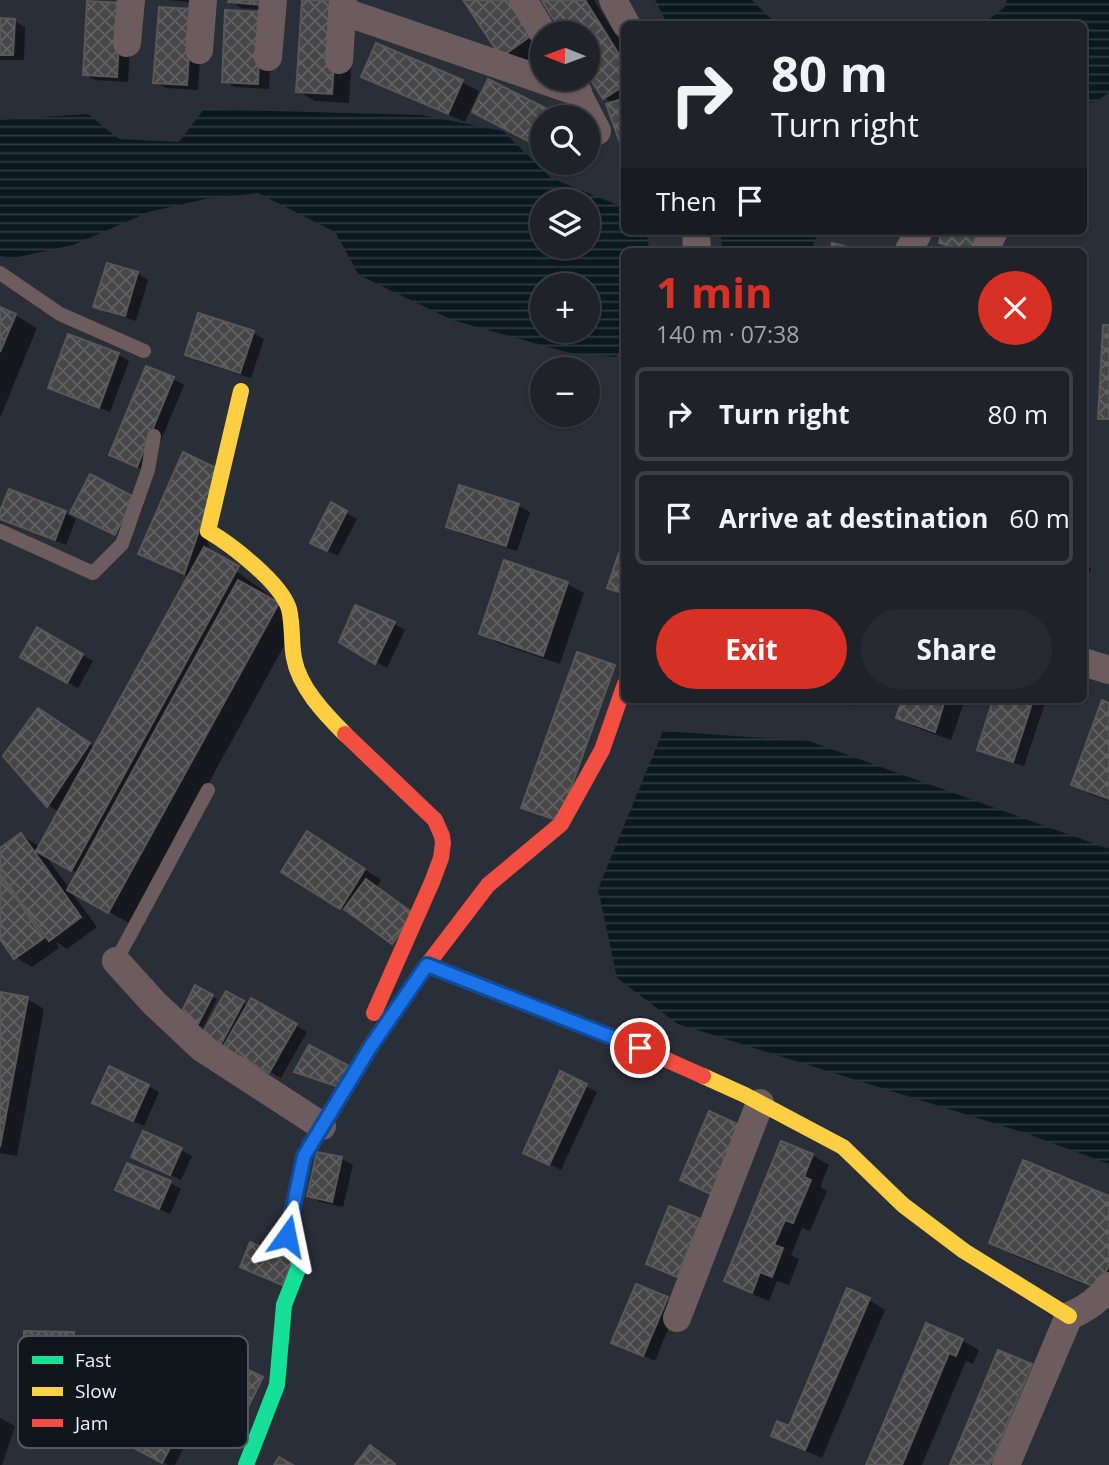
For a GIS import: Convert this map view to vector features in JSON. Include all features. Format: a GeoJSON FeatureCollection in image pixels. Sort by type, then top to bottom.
{"type":"FeatureCollection","features":[{"type":"Feature","properties":{"kind":"street"},"geometry":{"type":"LineString","coordinates":[[127,43],[131,0]]}},
{"type":"Feature","properties":{"kind":"street"},"geometry":{"type":"LineString","coordinates":[[200,50],[203,0]]}},
{"type":"Feature","properties":{"kind":"street"},"geometry":{"type":"LineString","coordinates":[[268,57],[273,0]]}},
{"type":"Feature","properties":{"kind":"street"},"geometry":{"type":"LineString","coordinates":[[523,0],[536,21]]}},
{"type":"Feature","properties":{"kind":"street"},"geometry":{"type":"LineString","coordinates":[[613,0],[624,21]]}},
{"type":"Feature","properties":{"kind":"street"},"geometry":{"type":"LineString","coordinates":[[339,60],[342,5],[530,70]]}},
{"type":"Feature","properties":{"kind":"street"},"geometry":{"type":"LineString","coordinates":[[240,391],[208,531],[254,565],[281,592],[289,609],[294,659],[310,694],[340,729],[435,820],[441,828],[444,842],[432,882],[375,1007],[371,1046]]}},
{"type":"Feature","properties":{"kind":"street"},"geometry":{"type":"LineString","coordinates":[[1087,663],[1109,670]]}},
{"type":"Feature","properties":{"kind":"street"},"geometry":{"type":"LineString","coordinates":[[246,1465],[277,1385],[284,1305],[300,1264],[287,1236],[304,1156],[371,1046],[427,965],[488,885],[561,824],[602,750],[621,695]]}},
{"type":"Feature","properties":{"kind":"street"},"geometry":{"type":"LineString","coordinates":[[116,961],[154,1003],[202,1048],[322,1126]]}},
{"type":"Feature","properties":{"kind":"street"},"geometry":{"type":"LineString","coordinates":[[427,965],[640,1048],[760,1103],[843,1147],[904,1205],[964,1251],[1069,1316]]}},
{"type":"Feature","properties":{"kind":"street"},"geometry":{"type":"LineString","coordinates":[[677,1318],[760,1103]]}},
{"type":"Feature","properties":{"kind":"street"},"geometry":{"type":"LineString","coordinates":[[1006,1465],[1069,1316],[1083,1310],[1109,1286]]}},
{"type":"Feature","properties":{"kind":"lane"},"geometry":{"type":"LineString","coordinates":[[0,273],[61,314],[144,351]]}},
{"type":"Feature","properties":{"kind":"lane"},"geometry":{"type":"LineString","coordinates":[[0,531],[93,573],[122,544],[148,470],[154,436]]}},
{"type":"Feature","properties":{"kind":"lane"},"geometry":{"type":"LineString","coordinates":[[116,961],[208,790]]}},
{"type":"Feature","properties":{"kind":"shaded area"},"geometry":{"type":"Polygon","coordinates":[[[655,0],[752,0],[773,21],[666,21],[655,0]]]}},
{"type":"Feature","properties":{"kind":"shaded area"},"geometry":{"type":"Polygon","coordinates":[[[1007,0],[1109,0],[1109,92],[1096,102],[1087,103],[1087,21],[987,21],[1005,7],[1007,0]]]}},
{"type":"Feature","properties":{"kind":"shaded area"},"geometry":{"type":"Polygon","coordinates":[[[204,109],[422,115],[503,131],[530,157],[530,175],[548,175],[578,189],[530,189],[530,259],[600,259],[600,198],[621,206],[621,235],[647,235],[649,248],[621,248],[621,348],[616,357],[570,353],[534,343],[600,343],[600,273],[530,273],[530,342],[452,320],[359,275],[335,232],[258,193],[205,199],[149,212],[73,245],[13,258],[0,256],[0,120],[88,114],[119,139],[179,142],[204,109]]]}},
{"type":"Feature","properties":{"kind":"shaded area"},"geometry":{"type":"Polygon","coordinates":[[[721,235],[817,235],[812,248],[722,248],[721,235]]]}},
{"type":"Feature","properties":{"kind":"shaded area"},"geometry":{"type":"Polygon","coordinates":[[[663,731],[809,741],[1109,849],[1109,1164],[1028,1134],[678,1024],[617,978],[598,889],[663,731]]]}},
{"type":"Feature","properties":{"kind":"building"},"geometry":{"type":"Polygon","coordinates":[[[262,0],[262,5],[228,2],[262,0]]]}},
{"type":"Feature","properties":{"kind":"building"},"geometry":{"type":"Polygon","coordinates":[[[302,0],[338,0],[332,94],[296,92],[302,0]]]}},
{"type":"Feature","properties":{"kind":"building"},"geometry":{"type":"Polygon","coordinates":[[[463,0],[509,0],[530,32],[530,36],[501,57],[463,0]]]}},
{"type":"Feature","properties":{"kind":"building"},"geometry":{"type":"Polygon","coordinates":[[[585,0],[598,21],[554,21],[542,1],[585,0]]]}},
{"type":"Feature","properties":{"kind":"building"},"geometry":{"type":"Polygon","coordinates":[[[87,1],[121,3],[117,77],[83,75],[87,1]]]}},
{"type":"Feature","properties":{"kind":"building"},"geometry":{"type":"Polygon","coordinates":[[[159,7],[192,9],[187,85],[153,83],[159,7]]]}},
{"type":"Feature","properties":{"kind":"building"},"geometry":{"type":"Polygon","coordinates":[[[225,10],[261,12],[258,84],[222,82],[225,10]]]}},
{"type":"Feature","properties":{"kind":"building"},"geometry":{"type":"Polygon","coordinates":[[[0,18],[15,19],[13,55],[0,55],[0,18]]]}},
{"type":"Feature","properties":{"kind":"building"},"geometry":{"type":"Polygon","coordinates":[[[600,24],[621,58],[621,88],[603,99],[598,91],[600,24]]]}},
{"type":"Feature","properties":{"kind":"building"},"geometry":{"type":"Polygon","coordinates":[[[376,43],[463,80],[448,114],[361,77],[376,43]]]}},
{"type":"Feature","properties":{"kind":"building"},"geometry":{"type":"Polygon","coordinates":[[[488,79],[539,105],[530,105],[530,142],[472,112],[488,79]]]}},
{"type":"Feature","properties":{"kind":"building"},"geometry":{"type":"Polygon","coordinates":[[[621,99],[621,146],[606,104],[621,99]]]}},
{"type":"Feature","properties":{"kind":"building"},"geometry":{"type":"Polygon","coordinates":[[[941,235],[978,235],[973,248],[957,248],[939,243],[941,235]]]}},
{"type":"Feature","properties":{"kind":"building"},"geometry":{"type":"Polygon","coordinates":[[[832,243],[851,248],[831,248],[832,243]]]}},
{"type":"Feature","properties":{"kind":"building"},"geometry":{"type":"Polygon","coordinates":[[[107,263],[138,272],[125,316],[93,307],[107,263]]]}},
{"type":"Feature","properties":{"kind":"building"},"geometry":{"type":"Polygon","coordinates":[[[0,307],[16,314],[0,352],[0,307]]]}},
{"type":"Feature","properties":{"kind":"building"},"geometry":{"type":"Polygon","coordinates":[[[198,313],[254,331],[240,373],[185,355],[198,313]]]}},
{"type":"Feature","properties":{"kind":"building"},"geometry":{"type":"Polygon","coordinates":[[[1103,325],[1109,325],[1109,419],[1098,419],[1103,325]]]}},
{"type":"Feature","properties":{"kind":"building"},"geometry":{"type":"Polygon","coordinates":[[[68,334],[119,353],[99,408],[48,388],[68,334]]]}},
{"type":"Feature","properties":{"kind":"building"},"geometry":{"type":"Polygon","coordinates":[[[146,366],[174,377],[137,467],[109,455],[146,366]]]}},
{"type":"Feature","properties":{"kind":"building"},"geometry":{"type":"Polygon","coordinates":[[[183,452],[220,470],[184,574],[138,554],[183,452]]]}},
{"type":"Feature","properties":{"kind":"building"},"geometry":{"type":"Polygon","coordinates":[[[90,474],[134,497],[115,535],[70,513],[90,474]]]}},
{"type":"Feature","properties":{"kind":"building"},"geometry":{"type":"Polygon","coordinates":[[[459,485],[519,504],[506,546],[446,527],[459,485]]]}},
{"type":"Feature","properties":{"kind":"building"},"geometry":{"type":"Polygon","coordinates":[[[9,489],[66,511],[55,540],[0,519],[0,511],[9,489]]]}},
{"type":"Feature","properties":{"kind":"building"},"geometry":{"type":"Polygon","coordinates":[[[331,502],[347,511],[327,551],[310,543],[331,502]]]}},
{"type":"Feature","properties":{"kind":"building"},"geometry":{"type":"Polygon","coordinates":[[[204,547],[239,566],[71,871],[36,851],[204,547]]]}},
{"type":"Feature","properties":{"kind":"building"},"geometry":{"type":"Polygon","coordinates":[[[621,547],[621,593],[607,588],[621,547]]]}},
{"type":"Feature","properties":{"kind":"building"},"geometry":{"type":"Polygon","coordinates":[[[504,560],[568,582],[543,656],[479,634],[504,560]]]}},
{"type":"Feature","properties":{"kind":"building"},"geometry":{"type":"Polygon","coordinates":[[[238,580],[279,603],[108,913],[67,890],[238,580]]]}},
{"type":"Feature","properties":{"kind":"building"},"geometry":{"type":"Polygon","coordinates":[[[355,605],[395,622],[375,664],[339,642],[355,605]]]}},
{"type":"Feature","properties":{"kind":"building"},"geometry":{"type":"Polygon","coordinates":[[[37,627],[83,654],[67,683],[20,657],[37,627]]]}},
{"type":"Feature","properties":{"kind":"building"},"geometry":{"type":"Polygon","coordinates":[[[577,652],[615,665],[559,821],[521,808],[577,652]]]}},
{"type":"Feature","properties":{"kind":"building"},"geometry":{"type":"Polygon","coordinates":[[[1102,700],[1109,703],[1109,799],[1071,785],[1102,700]]]}},
{"type":"Feature","properties":{"kind":"building"},"geometry":{"type":"Polygon","coordinates":[[[901,703],[944,703],[935,732],[896,718],[901,703]]]}},
{"type":"Feature","properties":{"kind":"building"},"geometry":{"type":"Polygon","coordinates":[[[992,703],[1032,703],[1013,762],[977,750],[992,703]]]}},
{"type":"Feature","properties":{"kind":"building"},"geometry":{"type":"Polygon","coordinates":[[[38,708],[90,743],[47,807],[3,756],[38,708]]]}},
{"type":"Feature","properties":{"kind":"building"},"geometry":{"type":"Polygon","coordinates":[[[307,831],[365,869],[340,909],[281,872],[307,831]]]}},
{"type":"Feature","properties":{"kind":"building"},"geometry":{"type":"Polygon","coordinates":[[[21,833],[81,917],[49,941],[0,873],[0,848],[21,833]]]}},
{"type":"Feature","properties":{"kind":"building"},"geometry":{"type":"Polygon","coordinates":[[[0,876],[44,938],[14,959],[0,939],[0,876]]]}},
{"type":"Feature","properties":{"kind":"building"},"geometry":{"type":"Polygon","coordinates":[[[366,879],[414,914],[392,944],[344,909],[366,879]]]}},
{"type":"Feature","properties":{"kind":"building"},"geometry":{"type":"Polygon","coordinates":[[[195,985],[213,995],[197,1026],[179,1017],[195,985]]]}},
{"type":"Feature","properties":{"kind":"building"},"geometry":{"type":"Polygon","coordinates":[[[226,991],[244,1001],[221,1044],[202,1034],[226,991]]]}},
{"type":"Feature","properties":{"kind":"building"},"geometry":{"type":"Polygon","coordinates":[[[0,992],[28,997],[0,1147],[0,992]]]}},
{"type":"Feature","properties":{"kind":"building"},"geometry":{"type":"Polygon","coordinates":[[[251,998],[297,1024],[269,1073],[223,1047],[251,998]]]}},
{"type":"Feature","properties":{"kind":"building"},"geometry":{"type":"Polygon","coordinates":[[[309,1045],[349,1066],[339,1087],[294,1072],[309,1045]]]}},
{"type":"Feature","properties":{"kind":"building"},"geometry":{"type":"Polygon","coordinates":[[[109,1066],[149,1085],[133,1121],[92,1103],[109,1066]]]}},
{"type":"Feature","properties":{"kind":"building"},"geometry":{"type":"Polygon","coordinates":[[[560,1071],[587,1084],[549,1165],[523,1153],[560,1071]]]}},
{"type":"Feature","properties":{"kind":"building"},"geometry":{"type":"Polygon","coordinates":[[[709,1111],[744,1127],[715,1196],[680,1180],[709,1111]]]}},
{"type":"Feature","properties":{"kind":"building"},"geometry":{"type":"Polygon","coordinates":[[[143,1131],[182,1148],[170,1175],[131,1157],[143,1131]]]}},
{"type":"Feature","properties":{"kind":"building"},"geometry":{"type":"Polygon","coordinates":[[[781,1141],[813,1154],[804,1177],[811,1180],[793,1223],[785,1220],[774,1245],[783,1248],[772,1277],[760,1272],[752,1293],[724,1281],[781,1141]]]}},
{"type":"Feature","properties":{"kind":"building"},"geometry":{"type":"Polygon","coordinates":[[[317,1152],[342,1157],[332,1202],[307,1196],[317,1152]]]}},
{"type":"Feature","properties":{"kind":"building"},"geometry":{"type":"Polygon","coordinates":[[[1023,1160],[1109,1196],[1109,1264],[1099,1289],[989,1243],[1023,1160]]]}},
{"type":"Feature","properties":{"kind":"building"},"geometry":{"type":"Polygon","coordinates":[[[127,1163],[171,1181],[159,1209],[115,1190],[127,1163]]]}},
{"type":"Feature","properties":{"kind":"building"},"geometry":{"type":"Polygon","coordinates":[[[669,1206],[701,1219],[677,1277],[646,1264],[669,1206]]]}},
{"type":"Feature","properties":{"kind":"building"},"geometry":{"type":"Polygon","coordinates":[[[250,1242],[293,1261],[282,1285],[240,1267],[250,1242]]]}},
{"type":"Feature","properties":{"kind":"building"},"geometry":{"type":"Polygon","coordinates":[[[636,1284],[668,1297],[643,1356],[611,1343],[636,1284]]]}},
{"type":"Feature","properties":{"kind":"building"},"geometry":{"type":"Polygon","coordinates":[[[847,1288],[870,1298],[805,1450],[771,1436],[777,1421],[789,1426],[847,1288]]]}},
{"type":"Feature","properties":{"kind":"building"},"geometry":{"type":"Polygon","coordinates":[[[926,1323],[963,1339],[956,1356],[949,1353],[902,1465],[866,1465],[926,1323]]]}},
{"type":"Feature","properties":{"kind":"building"},"geometry":{"type":"Polygon","coordinates":[[[24,1331],[74,1332],[74,1336],[24,1336],[24,1331]]]}},
{"type":"Feature","properties":{"kind":"building"},"geometry":{"type":"Polygon","coordinates":[[[998,1350],[1032,1364],[990,1465],[950,1465],[998,1350]]]}},
{"type":"Feature","properties":{"kind":"building"},"geometry":{"type":"Polygon","coordinates":[[[248,1370],[263,1377],[248,1407],[248,1370]]]}},
{"type":"Feature","properties":{"kind":"building"},"geometry":{"type":"Polygon","coordinates":[[[370,1445],[395,1464],[395,1465],[355,1465],[370,1445]]]}},
{"type":"Feature","properties":{"kind":"building"},"geometry":{"type":"Polygon","coordinates":[[[134,1448],[170,1448],[162,1463],[134,1448]]]}},
{"type":"Feature","properties":{"kind":"building"},"geometry":{"type":"Polygon","coordinates":[[[279,1457],[293,1465],[274,1465],[279,1457]]]}},
{"type":"Feature","properties":{"kind":"traffic: fast"},"geometry":{"type":"LineString","coordinates":[[246,1465],[277,1385],[284,1305],[300,1264],[287,1235],[304,1156],[321,1128]]}},
{"type":"Feature","properties":{"kind":"traffic: slow"},"geometry":{"type":"LineString","coordinates":[[241,391],[208,531],[255,566],[284,599],[289,609],[294,658],[301,679],[321,709],[345,734]]}},
{"type":"Feature","properties":{"kind":"traffic: slow"},"geometry":{"type":"LineString","coordinates":[[703,1076],[843,1147],[903,1205],[964,1251],[1069,1316]]}},
{"type":"Feature","properties":{"kind":"traffic: jam"},"geometry":{"type":"LineString","coordinates":[[321,1128],[371,1046],[427,965],[488,885],[561,824],[602,750],[621,695]]}},
{"type":"Feature","properties":{"kind":"traffic: jam"},"geometry":{"type":"LineString","coordinates":[[345,734],[435,820],[443,843],[441,858],[432,882],[374,1013]]}},
{"type":"Feature","properties":{"kind":"traffic: jam"},"geometry":{"type":"LineString","coordinates":[[427,965],[640,1048],[703,1076]]}},
{"type":"Feature","properties":{"kind":"route"},"geometry":{"type":"LineString","coordinates":[[287,1236],[304,1156],[371,1046],[427,965],[640,1048]]}}]}
